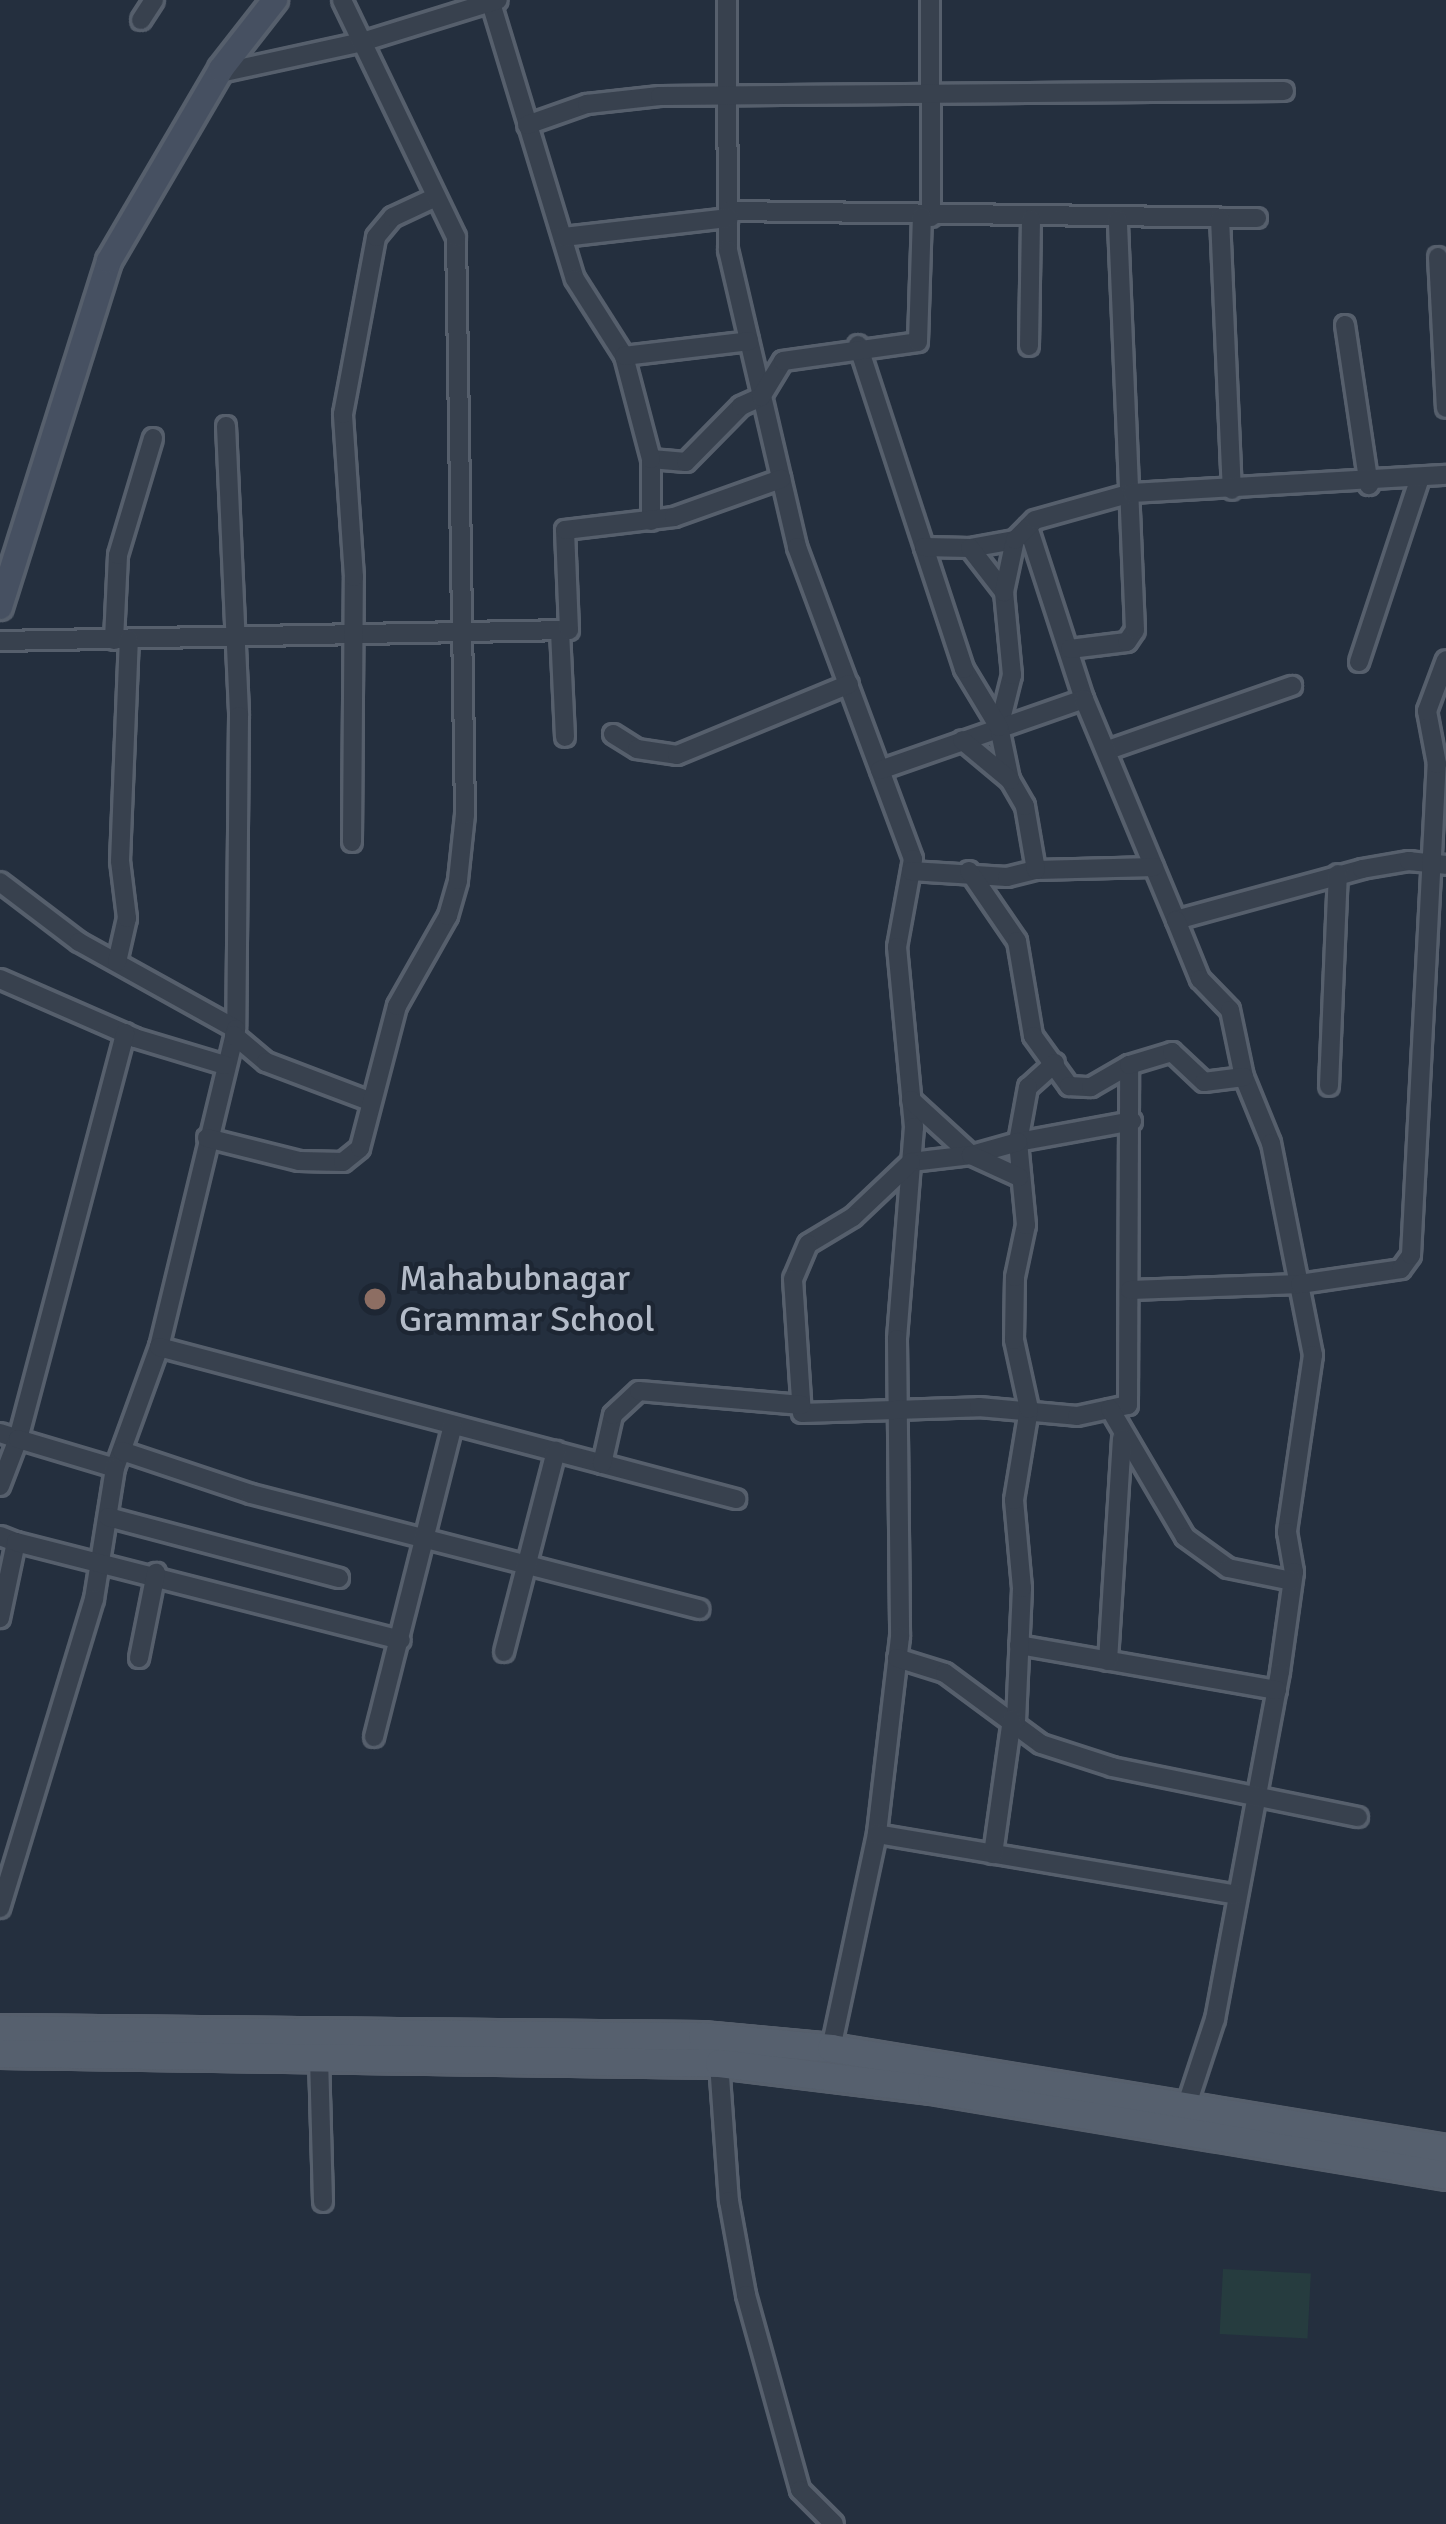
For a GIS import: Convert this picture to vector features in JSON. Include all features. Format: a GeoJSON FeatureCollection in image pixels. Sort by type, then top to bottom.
{"type":"FeatureCollection","features":[{"type":"Feature","properties":{"kind":"main road"},"geometry":{"type":"LineString","coordinates":[[0,2029],[702,2036],[831,2048],[1446,2149]]}},
{"type":"Feature","properties":{"kind":"main road"},"geometry":{"type":"LineString","coordinates":[[0,2053],[719,2063],[931,2089],[1446,2175]]}},
{"type":"Feature","properties":{"kind":"street"},"geometry":{"type":"LineString","coordinates":[[141,20],[154,0]]}},
{"type":"Feature","properties":{"kind":"street"},"geometry":{"type":"LineString","coordinates":[[0,607],[109,261],[220,73],[275,0]]}},
{"type":"Feature","properties":{"kind":"street"},"geometry":{"type":"LineString","coordinates":[[207,1138],[299,1161],[343,1162],[360,1148],[397,1006],[448,916],[458,880],[465,815],[457,628],[456,236],[342,0]]}},
{"type":"Feature","properties":{"kind":"street"},"geometry":{"type":"LineString","coordinates":[[727,0],[729,214],[749,341],[797,547],[880,770],[911,871],[897,947],[911,1100],[898,1410],[897,1658],[877,1834],[831,2048]]}},
{"type":"Feature","properties":{"kind":"street"},"geometry":{"type":"LineString","coordinates":[[651,458],[686,462],[741,406],[761,397],[783,361],[858,345],[919,342],[930,0]]}},
{"type":"Feature","properties":{"kind":"street"},"geometry":{"type":"LineString","coordinates":[[220,73],[362,42],[495,1],[575,279],[624,356],[651,458],[650,521]]}},
{"type":"Feature","properties":{"kind":"street"},"geometry":{"type":"LineString","coordinates":[[527,125],[587,104],[731,95],[1285,92]]}},
{"type":"Feature","properties":{"kind":"street"},"geometry":{"type":"LineString","coordinates":[[352,842],[353,631],[343,414],[360,296],[376,237],[392,217],[436,197]]}},
{"type":"Feature","properties":{"kind":"street"},"geometry":{"type":"LineString","coordinates":[[564,236],[729,214],[1258,218]]}},
{"type":"Feature","properties":{"kind":"street"},"geometry":{"type":"LineString","coordinates":[[1220,218],[1232,490]]}},
{"type":"Feature","properties":{"kind":"street"},"geometry":{"type":"LineString","coordinates":[[1029,346],[1031,219]]}},
{"type":"Feature","properties":{"kind":"street"},"geometry":{"type":"LineString","coordinates":[[1070,649],[1132,639],[1132,493],[1118,368],[1118,219]]}},
{"type":"Feature","properties":{"kind":"street"},"geometry":{"type":"LineString","coordinates":[[1438,257],[1446,408]]}},
{"type":"Feature","properties":{"kind":"street"},"geometry":{"type":"LineString","coordinates":[[1345,325],[1369,484]]}},
{"type":"Feature","properties":{"kind":"street"},"geometry":{"type":"LineString","coordinates":[[624,356],[749,341]]}},
{"type":"Feature","properties":{"kind":"street"},"geometry":{"type":"LineString","coordinates":[[858,345],[964,669],[999,727],[1010,780],[1025,806],[1036,870]]}},
{"type":"Feature","properties":{"kind":"street"},"geometry":{"type":"LineString","coordinates":[[0,1908],[101,1561],[118,1460],[158,1347],[235,1032],[242,921],[226,426]]}},
{"type":"Feature","properties":{"kind":"street"},"geometry":{"type":"LineString","coordinates":[[116,962],[127,918],[119,861],[122,640],[118,555],[153,438]]}},
{"type":"Feature","properties":{"kind":"street"},"geometry":{"type":"LineString","coordinates":[[924,547],[970,548],[1132,493],[1369,484],[1446,475]]}},
{"type":"Feature","properties":{"kind":"street"},"geometry":{"type":"LineString","coordinates":[[1359,662],[1420,478]]}},
{"type":"Feature","properties":{"kind":"street"},"geometry":{"type":"LineString","coordinates":[[0,641],[457,628],[569,630],[565,530],[650,521],[781,479]]}},
{"type":"Feature","properties":{"kind":"street"},"geometry":{"type":"LineString","coordinates":[[999,727],[1012,675],[1004,592],[1022,533]]}},
{"type":"Feature","properties":{"kind":"street"},"geometry":{"type":"LineString","coordinates":[[1022,533],[1070,649],[1084,699],[1111,749],[1200,979],[1230,1010],[1244,1077],[1271,1143],[1313,1355],[1287,1532],[1292,1581],[1276,1690],[1252,1796],[1215,2019],[1186,2108]]}},
{"type":"Feature","properties":{"kind":"street"},"geometry":{"type":"LineString","coordinates":[[970,548],[1004,592]]}},
{"type":"Feature","properties":{"kind":"street"},"geometry":{"type":"LineString","coordinates":[[560,631],[565,737]]}},
{"type":"Feature","properties":{"kind":"street"},"geometry":{"type":"LineString","coordinates":[[1130,1290],[1300,1284],[1401,1269],[1411,1255],[1439,864],[1437,764],[1427,711],[1446,659]]}},
{"type":"Feature","properties":{"kind":"street"},"geometry":{"type":"LineString","coordinates":[[613,734],[638,749],[677,755],[849,684]]}},
{"type":"Feature","properties":{"kind":"street"},"geometry":{"type":"LineString","coordinates":[[1111,749],[1292,686]]}},
{"type":"Feature","properties":{"kind":"street"},"geometry":{"type":"LineString","coordinates":[[880,770],[1084,699]]}},
{"type":"Feature","properties":{"kind":"street"},"geometry":{"type":"LineString","coordinates":[[962,740],[1010,780]]}},
{"type":"Feature","properties":{"kind":"street"},"geometry":{"type":"LineString","coordinates":[[1176,920],[1338,874],[1439,864]]}},
{"type":"Feature","properties":{"kind":"street"},"geometry":{"type":"LineString","coordinates":[[911,871],[969,871],[1007,877],[1036,870],[1154,867]]}},
{"type":"Feature","properties":{"kind":"street"},"geometry":{"type":"LineString","coordinates":[[969,871],[1017,941],[1033,1036],[1069,1085],[1091,1087],[1129,1065],[1172,1052],[1204,1082],[1244,1077]]}},
{"type":"Feature","properties":{"kind":"street"},"geometry":{"type":"LineString","coordinates":[[1329,1086],[1338,874]]}},
{"type":"Feature","properties":{"kind":"street"},"geometry":{"type":"LineString","coordinates":[[0,882],[116,962],[235,1032],[266,1062],[369,1101]]}},
{"type":"Feature","properties":{"kind":"street"},"geometry":{"type":"LineString","coordinates":[[0,979],[125,1033],[225,1065]]}},
{"type":"Feature","properties":{"kind":"street"},"geometry":{"type":"LineString","coordinates":[[0,1486],[9,1436],[125,1033]]}},
{"type":"Feature","properties":{"kind":"street"},"geometry":{"type":"LineString","coordinates":[[993,1854],[1014,1720],[1019,1645],[1014,1500],[1029,1409],[1014,1340],[1026,1226],[1018,1142],[1028,1087],[1055,1063]]}},
{"type":"Feature","properties":{"kind":"street"},"geometry":{"type":"LineString","coordinates":[[1129,1065],[1132,1120],[1128,1405],[1077,1416],[1029,1409],[802,1413],[793,1280],[808,1244],[853,1217],[911,1162],[971,1155],[1132,1120]]}},
{"type":"Feature","properties":{"kind":"street"},"geometry":{"type":"LineString","coordinates":[[911,1100],[971,1155],[1018,1177]]}},
{"type":"Feature","properties":{"kind":"street"},"geometry":{"type":"LineString","coordinates":[[158,1347],[736,1499]]}},
{"type":"Feature","properties":{"kind":"street"},"geometry":{"type":"LineString","coordinates":[[602,1464],[613,1414],[639,1391],[801,1405]]}},
{"type":"Feature","properties":{"kind":"street"},"geometry":{"type":"LineString","coordinates":[[1110,1409],[1185,1537],[1210,1560],[1292,1581]]}},
{"type":"Feature","properties":{"kind":"street"},"geometry":{"type":"LineString","coordinates":[[374,1737],[430,1535],[453,1425]]}},
{"type":"Feature","properties":{"kind":"street"},"geometry":{"type":"LineString","coordinates":[[1108,1661],[1122,1435]]}},
{"type":"Feature","properties":{"kind":"street"},"geometry":{"type":"LineString","coordinates":[[9,1436],[430,1535],[700,1609]]}},
{"type":"Feature","properties":{"kind":"street"},"geometry":{"type":"LineString","coordinates":[[504,1652],[556,1451]]}},
{"type":"Feature","properties":{"kind":"street"},"geometry":{"type":"LineString","coordinates":[[108,1516],[338,1578]]}},
{"type":"Feature","properties":{"kind":"street"},"geometry":{"type":"LineString","coordinates":[[0,1618],[8,1539],[156,1573],[401,1640]]}},
{"type":"Feature","properties":{"kind":"street"},"geometry":{"type":"LineString","coordinates":[[139,1658],[156,1573]]}},
{"type":"Feature","properties":{"kind":"street"},"geometry":{"type":"LineString","coordinates":[[1019,1645],[1276,1690]]}},
{"type":"Feature","properties":{"kind":"street"},"geometry":{"type":"LineString","coordinates":[[897,1658],[945,1672],[982,1706],[1014,1720],[1041,1744],[1112,1768],[1358,1817]]}},
{"type":"Feature","properties":{"kind":"street"},"geometry":{"type":"LineString","coordinates":[[877,1834],[1237,1895]]}},
{"type":"Feature","properties":{"kind":"street"},"geometry":{"type":"LineString","coordinates":[[319,2058],[323,2202]]}},
{"type":"Feature","properties":{"kind":"street"},"geometry":{"type":"LineString","coordinates":[[719,2063],[746,2295],[800,2490],[834,2524]]}},
{"type":"Feature","properties":{"kind":"green space"},"geometry":{"type":"Polygon","coordinates":[[[1223,2269],[1311,2274],[1307,2339],[1220,2334],[1223,2269]]]}},
{"type":"Feature","properties":{"kind":"place","name":"Mahabubnagar Grammar School"},"geometry":{"type":"Point","coordinates":[375,1299]}}]}
